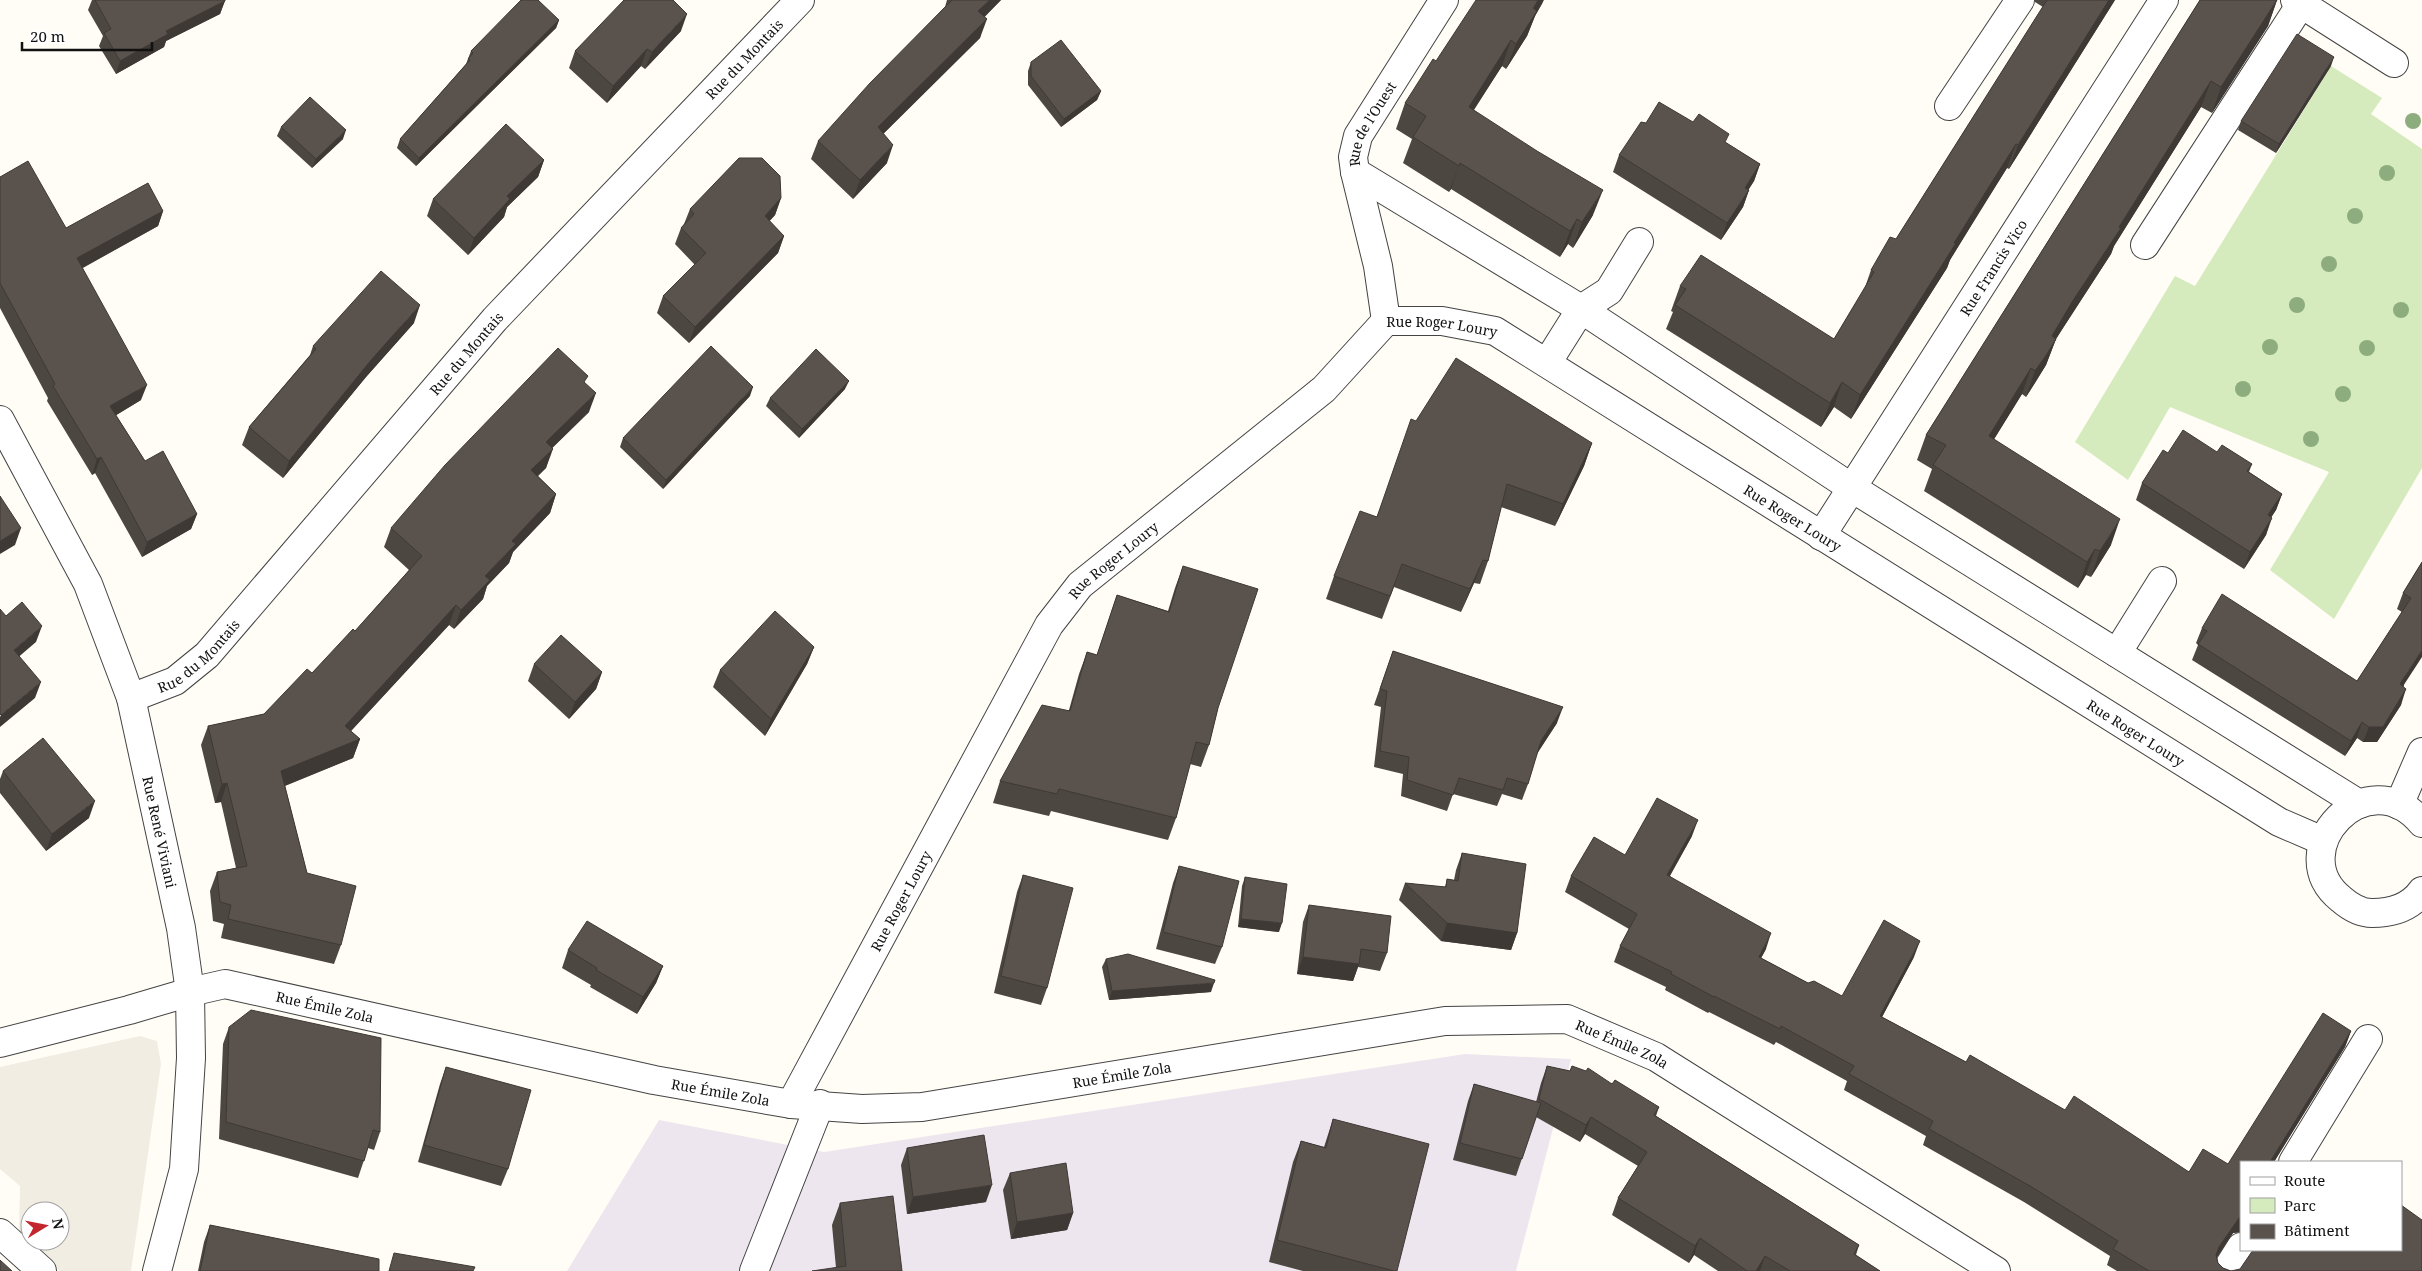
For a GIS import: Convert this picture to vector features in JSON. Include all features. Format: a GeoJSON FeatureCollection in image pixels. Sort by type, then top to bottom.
{"type":"FeatureCollection","features":[{"type":"Feature","properties":{"kind":"street","name":"Rue du Montais"},"geometry":{"type":"LineString","coordinates":[[131,698],[175,682],[207,655],[495,319],[800,0]]}},
{"type":"Feature","properties":{"kind":"street","name":"Rue de l'Ouest"},"geometry":{"type":"LineString","coordinates":[[1386,321],[1378,266],[1354,172],[1352,157],[1358,136],[1444,0]]}},
{"type":"Feature","properties":{"kind":"street"},"geometry":{"type":"LineString","coordinates":[[1949,106],[2020,0]]}},
{"type":"Feature","properties":{"kind":"street","name":"Rue Francis Vico"},"geometry":{"type":"LineString","coordinates":[[1821,536],[2164,0]]}},
{"type":"Feature","properties":{"kind":"street"},"geometry":{"type":"LineString","coordinates":[[2146,245],[2298,2],[2394,63]]}},
{"type":"Feature","properties":{"kind":"street"},"geometry":{"type":"LineString","coordinates":[[1354,172],[1581,309],[1852,488],[2359,804]]}},
{"type":"Feature","properties":{"kind":"street"},"geometry":{"type":"LineString","coordinates":[[1547,363],[1581,309],[1609,291],[1639,242]]}},
{"type":"Feature","properties":{"kind":"street","name":"Rue Roger Loury"},"geometry":{"type":"LineString","coordinates":[[791,1104],[1049,625],[1080,585],[1324,389],[1386,321],[1442,321],[1495,331],[2279,822],[2323,841]]}},
{"type":"Feature","properties":{"kind":"street","name":"Rue René Viviani"},"geometry":{"type":"LineString","coordinates":[[0,420],[88,584],[131,698],[181,928],[190,992],[191,1058],[184,1169],[157,1271]]}},
{"type":"Feature","properties":{"kind":"street"},"geometry":{"type":"LineString","coordinates":[[2117,653],[2162,581]]}},
{"type":"Feature","properties":{"kind":"street"},"geometry":{"type":"LineString","coordinates":[[2399,805],[2422,752]]}},
{"type":"Feature","properties":{"kind":"street"},"geometry":{"type":"LineString","coordinates":[[2416,904],[2387,913],[2368,913],[2350,907],[2335,895],[2325,878],[2321,860],[2323,841],[2331,825],[2344,812],[2359,804],[2386,801],[2399,805],[2415,815],[2422,824]]}},
{"type":"Feature","properties":{"kind":"street","name":"Rue Émile Zola"},"geometry":{"type":"LineString","coordinates":[[0,1043],[225,984],[654,1080],[791,1104],[820,1104],[862,1109],[922,1107],[1445,1021],[1567,1019],[1656,1057],[1996,1271]]}},
{"type":"Feature","properties":{"kind":"street"},"geometry":{"type":"LineString","coordinates":[[2294,1161],[2368,1039]]}},
{"type":"Feature","properties":{"kind":"street"},"geometry":{"type":"LineString","coordinates":[[754,1271],[820,1104]]}},
{"type":"Feature","properties":{"kind":"street"},"geometry":{"type":"LineString","coordinates":[[0,1233],[42,1271]]}},
{"type":"Feature","properties":{"kind":"street"},"geometry":{"type":"LineString","coordinates":[[2226,1271],[2240,1249]]}},
{"type":"Feature","properties":{"kind":"shaded area"},"geometry":{"type":"Polygon","coordinates":[[[140,1036],[157,1041],[161,1064],[131,1271],[60,1271],[37,1251],[70,1251],[70,1201],[20,1201],[20,1236],[19,1235],[20,1186],[0,1169],[0,1067],[140,1036]]]}},
{"type":"Feature","properties":{"kind":"shaded area"},"geometry":{"type":"Polygon","coordinates":[[[1465,1054],[1571,1059],[1516,1271],[567,1271],[659,1120],[824,1152],[1465,1054]]]}},
{"type":"Feature","properties":{"kind":"green space"},"geometry":{"type":"Polygon","coordinates":[[[2331,66],[2382,98],[2371,114],[2422,149],[2422,468],[2334,619],[2270,570],[2329,472],[2170,407],[2128,480],[2075,442],[2175,276],[2195,286],[2331,66]]]}},
{"type":"Feature","properties":{"kind":"building"},"geometry":{"type":"Polygon","coordinates":[[[95,0],[225,1],[166,31],[168,34],[120,61],[104,33],[111,29],[95,0]]]}},
{"type":"Feature","properties":{"kind":"building"},"geometry":{"type":"Polygon","coordinates":[[[521,0],[538,0],[559,20],[419,158],[400,139],[470,60],[468,59],[473,53],[471,51],[521,0]]]}},
{"type":"Feature","properties":{"kind":"building"},"geometry":{"type":"Polygon","coordinates":[[[624,0],[673,0],[687,14],[652,52],[647,49],[613,86],[575,51],[624,0]]]}},
{"type":"Feature","properties":{"kind":"building"},"geometry":{"type":"Polygon","coordinates":[[[952,0],[990,0],[978,11],[987,19],[878,127],[893,145],[860,180],[818,141],[870,83],[952,0]]]}},
{"type":"Feature","properties":{"kind":"building"},"geometry":{"type":"Polygon","coordinates":[[[1476,0],[1538,0],[1533,8],[1537,11],[1516,44],[1511,40],[1469,107],[1537,151],[1603,190],[1582,222],[1577,219],[1570,231],[1460,163],[1459,166],[1413,137],[1426,116],[1405,103],[1433,59],[1436,61],[1476,0]]]}},
{"type":"Feature","properties":{"kind":"building"},"geometry":{"type":"Polygon","coordinates":[[[2047,0],[2109,0],[2018,145],[2016,144],[1990,185],[1954,243],[1956,243],[1860,395],[1842,382],[1830,403],[1675,305],[1686,289],[1680,286],[1701,255],[1834,339],[1874,272],[1871,270],[1890,237],[1896,239],[2047,0]]]}},
{"type":"Feature","properties":{"kind":"building"},"geometry":{"type":"Polygon","coordinates":[[[2200,0],[2277,0],[2221,87],[2211,81],[2119,227],[2121,228],[2072,302],[2052,336],[2056,339],[2045,357],[2035,371],[2031,368],[1989,436],[2120,519],[2100,551],[2095,549],[2087,562],[1933,465],[1946,445],[1926,435],[2200,0]]]}},
{"type":"Feature","properties":{"kind":"building"},"geometry":{"type":"Polygon","coordinates":[[[2297,34],[2334,57],[2279,144],[2241,121],[2297,34]]]}},
{"type":"Feature","properties":{"kind":"building"},"geometry":{"type":"Polygon","coordinates":[[[1061,40],[1101,91],[1064,119],[1031,76],[1031,62],[1061,40]]]}},
{"type":"Feature","properties":{"kind":"building"},"geometry":{"type":"Polygon","coordinates":[[[310,97],[346,130],[316,159],[281,127],[310,97]]]}},
{"type":"Feature","properties":{"kind":"building"},"geometry":{"type":"Polygon","coordinates":[[[1659,102],[1693,122],[1699,114],[1729,134],[1725,142],[1760,164],[1745,188],[1749,190],[1727,223],[1619,155],[1641,122],[1646,123],[1659,102]]]}},
{"type":"Feature","properties":{"kind":"building"},"geometry":{"type":"Polygon","coordinates":[[[506,124],[544,160],[507,196],[510,199],[474,238],[433,199],[506,124]]]}},
{"type":"Feature","properties":{"kind":"building"},"geometry":{"type":"Polygon","coordinates":[[[739,158],[762,158],[780,176],[781,198],[765,216],[784,236],[695,327],[663,296],[706,253],[681,228],[694,214],[690,209],[739,158]]]}},
{"type":"Feature","properties":{"kind":"building"},"geometry":{"type":"Polygon","coordinates":[[[28,161],[66,228],[148,183],[163,211],[77,258],[147,385],[110,406],[145,461],[163,451],[197,514],[147,542],[101,457],[97,459],[53,386],[55,384],[0,283],[0,177],[28,161]]]}},
{"type":"Feature","properties":{"kind":"building"},"geometry":{"type":"Polygon","coordinates":[[[381,271],[420,305],[372,359],[289,461],[249,427],[316,349],[313,346],[381,271]]]}},
{"type":"Feature","properties":{"kind":"building"},"geometry":{"type":"Polygon","coordinates":[[[711,346],[753,387],[666,480],[623,438],[711,346]]]}},
{"type":"Feature","properties":{"kind":"building"},"geometry":{"type":"Polygon","coordinates":[[[558,348],[588,376],[584,382],[596,393],[546,442],[553,449],[531,470],[556,494],[512,541],[516,544],[485,576],[490,580],[461,610],[456,605],[345,726],[360,739],[281,771],[307,873],[356,886],[341,945],[228,919],[231,905],[220,902],[217,872],[247,866],[227,783],[222,784],[208,726],[264,714],[307,669],[312,673],[353,629],[355,631],[422,556],[391,528],[445,465],[558,348]]]}},
{"type":"Feature","properties":{"kind":"building"},"geometry":{"type":"Polygon","coordinates":[[[816,349],[849,381],[802,429],[770,398],[816,349]]]}},
{"type":"Feature","properties":{"kind":"building"},"geometry":{"type":"Polygon","coordinates":[[[1456,358],[1592,443],[1563,504],[1507,484],[1488,561],[1483,560],[1470,589],[1402,564],[1390,596],[1334,576],[1360,511],[1377,517],[1411,419],[1416,421],[1456,358]]]}},
{"type":"Feature","properties":{"kind":"building"},"geometry":{"type":"Polygon","coordinates":[[[2183,430],[2217,452],[2222,445],[2252,464],[2247,471],[2282,494],[2268,515],[2272,518],[2250,552],[2142,483],[2163,450],[2168,453],[2183,430]]]}},
{"type":"Feature","properties":{"kind":"building"},"geometry":{"type":"Polygon","coordinates":[[[0,496],[21,528],[0,541],[0,496]]]}},
{"type":"Feature","properties":{"kind":"building"},"geometry":{"type":"Polygon","coordinates":[[[2422,562],[2422,650],[2400,684],[2406,689],[2383,727],[2369,727],[2362,722],[2351,741],[2198,644],[2207,631],[2202,628],[2222,594],[2357,681],[2411,598],[2403,593],[2422,562]]]}},
{"type":"Feature","properties":{"kind":"building"},"geometry":{"type":"Polygon","coordinates":[[[1183,566],[1258,589],[1218,708],[1209,745],[1196,742],[1176,818],[1059,789],[1057,794],[1000,781],[1042,705],[1070,711],[1087,652],[1097,655],[1117,595],[1169,612],[1183,566]]]}},
{"type":"Feature","properties":{"kind":"building"},"geometry":{"type":"Polygon","coordinates":[[[22,602],[42,626],[14,650],[41,682],[1,715],[0,609],[6,616],[22,602]]]}},
{"type":"Feature","properties":{"kind":"building"},"geometry":{"type":"Polygon","coordinates":[[[775,611],[814,647],[771,719],[720,670],[775,611]]]}},
{"type":"Feature","properties":{"kind":"building"},"geometry":{"type":"Polygon","coordinates":[[[561,635],[602,672],[575,702],[534,664],[561,635]]]}},
{"type":"Feature","properties":{"kind":"building"},"geometry":{"type":"Polygon","coordinates":[[[1393,651],[1563,707],[1541,741],[1528,784],[1507,778],[1503,790],[1459,778],[1453,795],[1407,780],[1409,757],[1380,751],[1387,691],[1380,689],[1393,651]]]}},
{"type":"Feature","properties":{"kind":"building"},"geometry":{"type":"Polygon","coordinates":[[[43,738],[95,801],[52,834],[3,771],[43,738]]]}},
{"type":"Feature","properties":{"kind":"building"},"geometry":{"type":"Polygon","coordinates":[[[1657,798],[1698,820],[1667,875],[1771,933],[1759,957],[1808,983],[1814,981],[1842,996],[1884,920],[1920,941],[1880,1016],[1966,1062],[1970,1055],[2065,1110],[2074,1096],[2189,1172],[2203,1149],[2228,1164],[2323,1013],[2351,1031],[2271,1161],[2240,1161],[2240,1218],[2219,1247],[2216,1255],[2218,1263],[2223,1268],[2231,1271],[2149,1271],[2113,1249],[2118,1241],[2030,1186],[1929,1129],[1933,1121],[1849,1074],[1854,1066],[1781,1026],[1780,1029],[1714,997],[1671,974],[1672,972],[1620,946],[1637,914],[1571,876],[1594,837],[1625,855],[1657,798]]]}},
{"type":"Feature","properties":{"kind":"building"},"geometry":{"type":"Polygon","coordinates":[[[1462,853],[1526,864],[1517,933],[1447,923],[1405,883],[1446,887],[1447,879],[1458,881],[1462,853]]]}},
{"type":"Feature","properties":{"kind":"building"},"geometry":{"type":"Polygon","coordinates":[[[1179,866],[1239,881],[1222,947],[1163,932],[1179,866]]]}},
{"type":"Feature","properties":{"kind":"building"},"geometry":{"type":"Polygon","coordinates":[[[1023,875],[1073,888],[1047,988],[1001,976],[1023,875]]]}},
{"type":"Feature","properties":{"kind":"building"},"geometry":{"type":"Polygon","coordinates":[[[1245,877],[1287,884],[1282,923],[1241,919],[1245,877]]]}},
{"type":"Feature","properties":{"kind":"building"},"geometry":{"type":"Polygon","coordinates":[[[1309,905],[1391,916],[1387,953],[1361,949],[1359,964],[1303,957],[1309,905]]]}},
{"type":"Feature","properties":{"kind":"building"},"geometry":{"type":"Polygon","coordinates":[[[587,921],[663,966],[643,997],[596,970],[597,968],[568,950],[587,921]]]}},
{"type":"Feature","properties":{"kind":"building"},"geometry":{"type":"Polygon","coordinates":[[[1128,954],[1215,980],[1214,983],[1112,991],[1106,959],[1128,954]]]}},
{"type":"Feature","properties":{"kind":"building"},"geometry":{"type":"Polygon","coordinates":[[[251,1010],[381,1038],[380,1132],[373,1130],[364,1161],[226,1122],[229,1027],[251,1010]]]}},
{"type":"Feature","properties":{"kind":"building"},"geometry":{"type":"Polygon","coordinates":[[[1547,1066],[1570,1071],[1572,1066],[1586,1071],[1588,1068],[1612,1084],[1615,1080],[1659,1107],[1654,1115],[1859,1245],[1854,1254],[1880,1271],[1790,1271],[1765,1256],[1756,1271],[1747,1271],[1700,1238],[1695,1246],[1618,1198],[1647,1152],[1591,1117],[1586,1125],[1539,1099],[1547,1066]]]}},
{"type":"Feature","properties":{"kind":"building"},"geometry":{"type":"Polygon","coordinates":[[[446,1067],[531,1090],[508,1169],[424,1145],[446,1067]]]}},
{"type":"Feature","properties":{"kind":"building"},"geometry":{"type":"Polygon","coordinates":[[[1474,1084],[1541,1103],[1522,1159],[1460,1143],[1474,1084]]]}},
{"type":"Feature","properties":{"kind":"building"},"geometry":{"type":"Polygon","coordinates":[[[1333,1119],[1429,1144],[1397,1271],[1277,1240],[1301,1141],[1326,1148],[1333,1119]]]}},
{"type":"Feature","properties":{"kind":"building"},"geometry":{"type":"Polygon","coordinates":[[[984,1135],[992,1185],[913,1197],[907,1148],[984,1135]]]}},
{"type":"Feature","properties":{"kind":"building"},"geometry":{"type":"Polygon","coordinates":[[[1066,1163],[1073,1213],[1017,1222],[1010,1173],[1066,1163]]]}},
{"type":"Feature","properties":{"kind":"building"},"geometry":{"type":"Polygon","coordinates":[[[893,1196],[902,1271],[812,1271],[846,1266],[840,1203],[893,1196]]]}},
{"type":"Feature","properties":{"kind":"building"},"geometry":{"type":"Polygon","coordinates":[[[2402,1206],[2422,1220],[2422,1271],[2231,1271],[2240,1269],[2252,1251],[2402,1251],[2402,1206]]]}},
{"type":"Feature","properties":{"kind":"building"},"geometry":{"type":"Polygon","coordinates":[[[210,1225],[379,1259],[379,1271],[200,1271],[210,1225]]]}},
{"type":"Feature","properties":{"kind":"building"},"geometry":{"type":"Polygon","coordinates":[[[394,1253],[475,1267],[473,1271],[389,1271],[394,1253]]]}},
{"type":"Feature","properties":{"kind":"building"},"geometry":{"type":"Polygon","coordinates":[[[0,1260],[12,1271],[0,1271],[0,1260]]]}}]}
